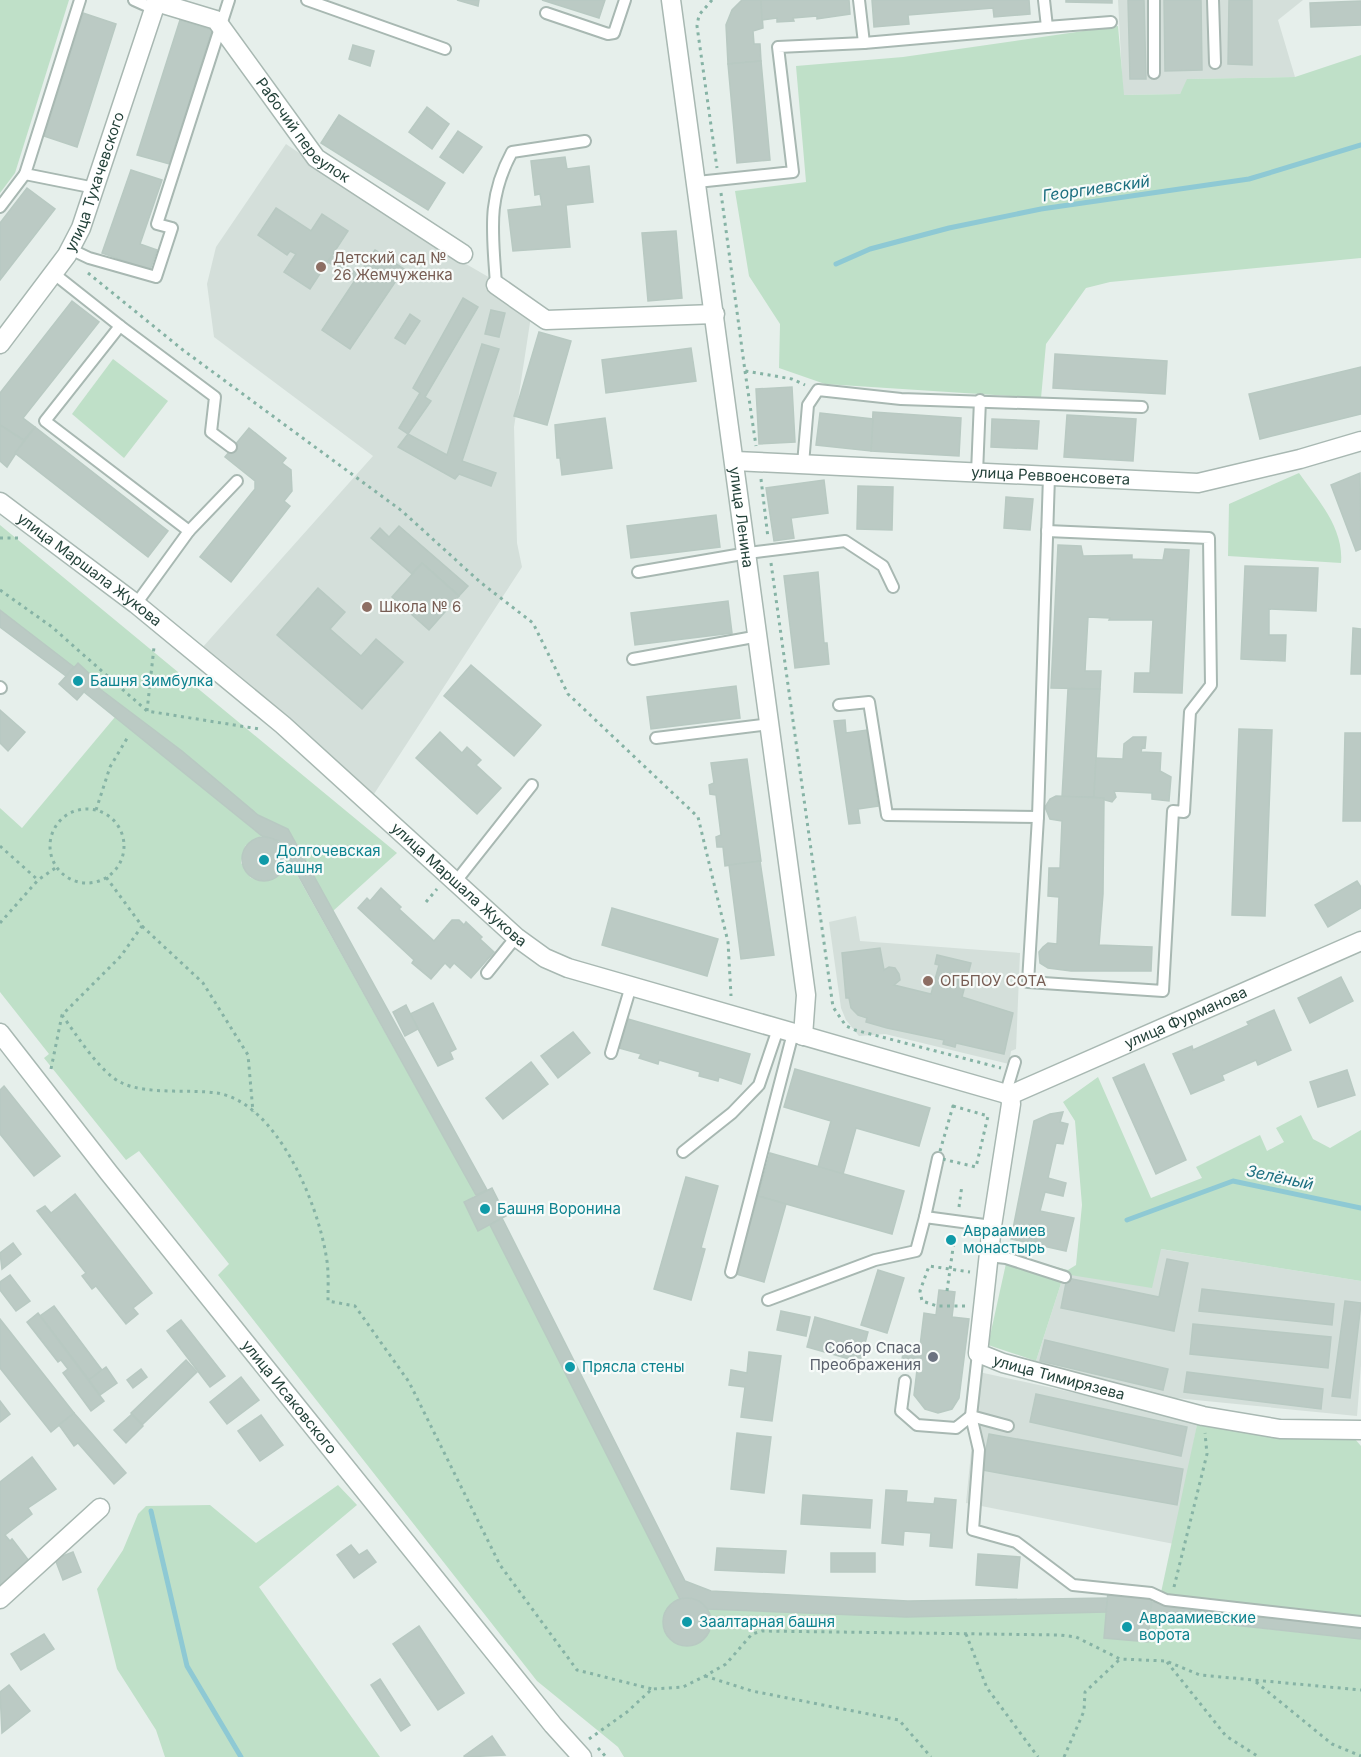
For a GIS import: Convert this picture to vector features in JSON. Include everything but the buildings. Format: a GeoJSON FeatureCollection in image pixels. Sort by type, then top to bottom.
{"type":"FeatureCollection","features":[{"type":"Feature","properties":{"kind":"street","name":"улица Ленина"},"geometry":{"type":"LineString","coordinates":[[671,0],[806,995],[806,1021],[791,1032]]}},
{"type":"Feature","properties":{"kind":"street","name":"Рабочий переулок"},"geometry":{"type":"LineString","coordinates":[[156,4],[216,20],[316,158],[463,255]]}},
{"type":"Feature","properties":{"kind":"street","name":"улица Тухачевского"},"geometry":{"type":"LineString","coordinates":[[0,344],[70,249],[81,228],[156,4]]}},
{"type":"Feature","properties":{"kind":"street"},"geometry":{"type":"LineString","coordinates":[[496,285],[546,320],[715,314]]}},
{"type":"Feature","properties":{"kind":"street","name":"улица Реввоенсовета"},"geometry":{"type":"LineString","coordinates":[[735,461],[1198,483],[1361,441]]}},
{"type":"Feature","properties":{"kind":"street","name":"улица Маршала Жукова"},"geometry":{"type":"LineString","coordinates":[[0,502],[136,604],[283,725],[457,880],[516,937],[557,964],[1008,1094]]}},
{"type":"Feature","properties":{"kind":"street","name":"улица Фурманова"},"geometry":{"type":"LineString","coordinates":[[1008,1094],[1361,941]]}},
{"type":"Feature","properties":{"kind":"street","name":"улица Исаковского"},"geometry":{"type":"LineString","coordinates":[[0,1033],[109,1173],[538,1707],[582,1757]]}},
{"type":"Feature","properties":{"kind":"street","name":"улица Тимирязева"},"geometry":{"type":"LineString","coordinates":[[1008,1094],[1011,1104],[992,1226],[978,1353],[1003,1363],[1203,1416],[1280,1429],[1361,1430]]}},
{"type":"Feature","properties":{"kind":"street"},"geometry":{"type":"LineString","coordinates":[[0,1599],[100,1508]]}},
{"type":"Feature","properties":{"kind":"lane"},"geometry":{"type":"LineString","coordinates":[[0,207],[25,174],[80,0]]}},
{"type":"Feature","properties":{"kind":"lane"},"geometry":{"type":"LineString","coordinates":[[134,0],[156,4]]}},
{"type":"Feature","properties":{"kind":"lane"},"geometry":{"type":"LineString","coordinates":[[70,249],[89,258],[156,277],[172,228],[157,224],[229,0]]}},
{"type":"Feature","properties":{"kind":"lane"},"geometry":{"type":"LineString","coordinates":[[308,0],[445,49]]}},
{"type":"Feature","properties":{"kind":"lane"},"geometry":{"type":"LineString","coordinates":[[546,13],[608,34],[614,33],[625,0]]}},
{"type":"Feature","properties":{"kind":"lane"},"geometry":{"type":"LineString","coordinates":[[859,0],[864,44]]}},
{"type":"Feature","properties":{"kind":"lane"},"geometry":{"type":"LineString","coordinates":[[1044,0],[1047,27]]}},
{"type":"Feature","properties":{"kind":"lane"},"geometry":{"type":"LineString","coordinates":[[1154,0],[1154,73]]}},
{"type":"Feature","properties":{"kind":"lane"},"geometry":{"type":"LineString","coordinates":[[1212,0],[1215,63]]}},
{"type":"Feature","properties":{"kind":"lane"},"geometry":{"type":"LineString","coordinates":[[697,182],[793,172],[778,47],[864,44],[1111,22]]}},
{"type":"Feature","properties":{"kind":"lane"},"geometry":{"type":"LineString","coordinates":[[496,285],[491,212],[504,166],[512,152],[585,141]]}},
{"type":"Feature","properties":{"kind":"lane"},"geometry":{"type":"LineString","coordinates":[[25,174],[95,188]]}},
{"type":"Feature","properties":{"kind":"lane"},"geometry":{"type":"LineString","coordinates":[[53,273],[215,398],[211,432],[231,447]]}},
{"type":"Feature","properties":{"kind":"lane"},"geometry":{"type":"LineString","coordinates":[[120,326],[45,421],[189,531]]}},
{"type":"Feature","properties":{"kind":"lane"},"geometry":{"type":"LineString","coordinates":[[803,464],[808,405],[818,390],[901,399],[1142,407]]}},
{"type":"Feature","properties":{"kind":"lane"},"geometry":{"type":"LineString","coordinates":[[977,473],[980,400]]}},
{"type":"Feature","properties":{"kind":"lane"},"geometry":{"type":"LineString","coordinates":[[1047,531],[1209,538],[1211,685],[1190,712],[1184,812],[1173,811],[1163,991],[1028,982],[1038,817],[1047,531],[1049,476]]}},
{"type":"Feature","properties":{"kind":"lane"},"geometry":{"type":"LineString","coordinates":[[136,604],[189,531],[237,481]]}},
{"type":"Feature","properties":{"kind":"lane"},"geometry":{"type":"LineString","coordinates":[[638,572],[747,553],[845,541],[883,566],[893,587]]}},
{"type":"Feature","properties":{"kind":"lane"},"geometry":{"type":"LineString","coordinates":[[633,659],[759,636]]}},
{"type":"Feature","properties":{"kind":"lane"},"geometry":{"type":"LineString","coordinates":[[839,705],[869,702],[887,815],[1038,817]]}},
{"type":"Feature","properties":{"kind":"lane"},"geometry":{"type":"LineString","coordinates":[[656,738],[770,724]]}},
{"type":"Feature","properties":{"kind":"lane"},"geometry":{"type":"LineString","coordinates":[[457,880],[532,785]]}},
{"type":"Feature","properties":{"kind":"lane"},"geometry":{"type":"LineString","coordinates":[[487,973],[516,937]]}},
{"type":"Feature","properties":{"kind":"lane"},"geometry":{"type":"LineString","coordinates":[[611,1053],[631,986]]}},
{"type":"Feature","properties":{"kind":"lane"},"geometry":{"type":"LineString","coordinates":[[683,1152],[732,1113],[759,1085],[791,1032]]}},
{"type":"Feature","properties":{"kind":"lane"},"geometry":{"type":"LineString","coordinates":[[731,1272],[791,1032]]}},
{"type":"Feature","properties":{"kind":"lane"},"geometry":{"type":"LineString","coordinates":[[1008,1094],[1013,1067]]}},
{"type":"Feature","properties":{"kind":"lane"},"geometry":{"type":"LineString","coordinates":[[768,1300],[874,1260],[916,1251],[938,1158]]}},
{"type":"Feature","properties":{"kind":"lane"},"geometry":{"type":"LineString","coordinates":[[925,1217],[992,1226]]}},
{"type":"Feature","properties":{"kind":"lane"},"geometry":{"type":"LineString","coordinates":[[988,1265],[1006,1257],[1065,1277]]}},
{"type":"Feature","properties":{"kind":"lane"},"geometry":{"type":"LineString","coordinates":[[978,1353],[971,1416],[979,1450],[973,1530],[1016,1542],[1073,1585],[1151,1593],[1166,1600],[1361,1622]]}},
{"type":"Feature","properties":{"kind":"lane"},"geometry":{"type":"LineString","coordinates":[[905,1382],[901,1411],[917,1425],[956,1428],[971,1416]]}},
{"type":"Feature","properties":{"kind":"lane"},"geometry":{"type":"LineString","coordinates":[[971,1416],[1008,1426]]}},
{"type":"Feature","properties":{"kind":"path"},"geometry":{"type":"LineString","coordinates":[[712,0],[699,15],[697,27],[833,1006],[846,1026],[855,1030],[1013,1067]]}},
{"type":"Feature","properties":{"kind":"path"},"geometry":{"type":"LineString","coordinates":[[82,268],[183,350],[402,511],[480,582],[533,623],[568,694],[698,817],[728,942],[731,1002]]}},
{"type":"Feature","properties":{"kind":"path"},"geometry":{"type":"LineString","coordinates":[[745,370],[792,379],[818,390]]}},
{"type":"Feature","properties":{"kind":"path"},"geometry":{"type":"LineString","coordinates":[[0,538],[19,538]]}},
{"type":"Feature","properties":{"kind":"path"},"geometry":{"type":"LineString","coordinates":[[0,590],[52,627],[147,711],[259,729]]}},
{"type":"Feature","properties":{"kind":"path"},"geometry":{"type":"LineString","coordinates":[[147,711],[154,647]]}},
{"type":"Feature","properties":{"kind":"path"},"geometry":{"type":"LineString","coordinates":[[96,810],[110,767],[129,735]]}},
{"type":"Feature","properties":{"kind":"path"},"geometry":{"type":"LineString","coordinates":[[96,810],[107,815],[116,823],[122,834],[122,858],[116,869],[106,877],[85,883],[74,880],[57,867],[51,843],[54,831],[61,820],[77,811],[96,810]]}},
{"type":"Feature","properties":{"kind":"path"},"geometry":{"type":"LineString","coordinates":[[0,846],[38,880]]}},
{"type":"Feature","properties":{"kind":"path"},"geometry":{"type":"LineString","coordinates":[[0,923],[38,880],[57,867]]}},
{"type":"Feature","properties":{"kind":"path"},"geometry":{"type":"LineString","coordinates":[[106,877],[142,926],[203,983],[248,1055],[253,1113]]}},
{"type":"Feature","properties":{"kind":"path"},"geometry":{"type":"LineString","coordinates":[[51,1068],[62,1015],[121,956],[142,926]]}},
{"type":"Feature","properties":{"kind":"path"},"geometry":{"type":"LineString","coordinates":[[62,1015],[93,1058],[121,1083],[161,1090],[218,1093],[235,1100],[266,1122],[304,1180],[326,1256],[328,1301],[355,1306],[408,1382],[500,1565],[577,1670],[652,1689],[683,1688],[726,1664],[752,1634],[762,1631],[966,1634],[1076,1637],[1120,1659],[1166,1661],[1200,1675],[1361,1690]]}},
{"type":"Feature","properties":{"kind":"path"},"geometry":{"type":"LineString","coordinates":[[953,1106],[988,1116],[976,1167],[938,1158],[953,1106]]}},
{"type":"Feature","properties":{"kind":"path"},"geometry":{"type":"LineString","coordinates":[[947,1291],[962,1185]]}},
{"type":"Feature","properties":{"kind":"path"},"geometry":{"type":"LineString","coordinates":[[953,1308],[931,1305],[922,1301],[920,1291],[929,1266],[950,1269],[988,1265]]}},
{"type":"Feature","properties":{"kind":"path"},"geometry":{"type":"LineString","coordinates":[[1172,1598],[1207,1454],[1203,1416]]}},
{"type":"Feature","properties":{"kind":"path"},"geometry":{"type":"LineString","coordinates":[[966,1634],[987,1689],[1038,1757]]}},
{"type":"Feature","properties":{"kind":"path"},"geometry":{"type":"LineString","coordinates":[[1064,1757],[1084,1711],[1086,1692],[1120,1659]]}},
{"type":"Feature","properties":{"kind":"path"},"geometry":{"type":"LineString","coordinates":[[1166,1661],[1226,1736],[1259,1757]]}},
{"type":"Feature","properties":{"kind":"path"},"geometry":{"type":"LineString","coordinates":[[705,1676],[752,1691],[899,1720],[931,1757]]}},
{"type":"Feature","properties":{"kind":"path"},"geometry":{"type":"LineString","coordinates":[[1254,1681],[1332,1744],[1361,1756]]}},
{"type":"Feature","properties":{"kind":"path"},"geometry":{"type":"LineString","coordinates":[[582,1732],[590,1740],[652,1689]]}},
{"type":"Feature","properties":{"kind":"shaded area"},"geometry":{"type":"Polygon","coordinates":[[[1118,0],[1303,0],[1278,20],[1295,77],[1188,79],[1180,94],[1123,95],[1118,0]]]}},
{"type":"Feature","properties":{"kind":"shaded area"},"geometry":{"type":"Polygon","coordinates":[[[286,144],[442,250],[533,303],[514,427],[517,543],[522,567],[374,794],[202,648],[373,456],[214,337],[207,284],[216,247],[286,144]]]}},
{"type":"Feature","properties":{"kind":"shaded area","name":"ОГБПОУ СОТА"},"geometry":{"type":"Polygon","coordinates":[[[856,916],[860,941],[1020,953],[1016,1049],[1011,1051],[1009,1064],[885,1034],[859,1036],[846,1020],[841,1008],[829,922],[856,916]]]}},
{"type":"Feature","properties":{"kind":"shaded area"},"geometry":{"type":"Polygon","coordinates":[[[1160,1249],[1361,1281],[1361,1365],[1357,1416],[1165,1397],[1036,1361],[1064,1274],[1160,1249]]]}},
{"type":"Feature","properties":{"kind":"shaded area"},"geometry":{"type":"Polygon","coordinates":[[[979,1372],[1198,1420],[1174,1544],[966,1503],[979,1372]]]}},
{"type":"Feature","properties":{"kind":"green space"},"geometry":{"type":"Polygon","coordinates":[[[0,0],[69,0],[15,173],[0,193],[0,0]]]}},
{"type":"Feature","properties":{"kind":"green space"},"geometry":{"type":"Polygon","coordinates":[[[1118,26],[1124,95],[1180,94],[1187,79],[1295,77],[1361,55],[1361,258],[1110,282],[1086,288],[1046,344],[1041,398],[825,384],[779,368],[780,324],[749,276],[735,191],[806,182],[796,66],[903,57],[1118,26]]]}},
{"type":"Feature","properties":{"kind":"green space"},"geometry":{"type":"Polygon","coordinates":[[[113,359],[168,401],[124,458],[72,414],[113,359]]]}},
{"type":"Feature","properties":{"kind":"green space"},"geometry":{"type":"Polygon","coordinates":[[[1299,473],[1334,526],[1341,550],[1341,563],[1228,556],[1229,504],[1299,473]]]}},
{"type":"Feature","properties":{"kind":"green space"},"geometry":{"type":"Polygon","coordinates":[[[0,525],[397,853],[333,911],[288,829],[258,815],[182,751],[92,683],[95,679],[78,664],[74,667],[0,610],[0,525]]]}},
{"type":"Feature","properties":{"kind":"green space"},"geometry":{"type":"Polygon","coordinates":[[[115,717],[262,836],[245,846],[241,863],[251,878],[265,880],[275,878],[283,870],[287,857],[476,1195],[464,1203],[478,1230],[490,1225],[680,1599],[672,1603],[663,1619],[664,1627],[671,1638],[688,1645],[702,1641],[711,1625],[706,1609],[906,1617],[1106,1612],[1361,1639],[1361,1757],[624,1757],[618,1747],[537,1681],[218,1275],[229,1264],[139,1151],[126,1160],[44,1058],[49,1054],[0,992],[0,808],[22,828],[115,717]]]}},
{"type":"Feature","properties":{"kind":"green space"},"geometry":{"type":"Polygon","coordinates":[[[1098,1077],[1151,1198],[1202,1178],[1196,1167],[1260,1135],[1267,1151],[1284,1142],[1276,1128],[1301,1115],[1313,1139],[1330,1148],[1361,1130],[1361,1281],[1161,1249],[1152,1288],[1064,1274],[1036,1361],[988,1345],[1009,1250],[1025,1259],[1068,1270],[1076,1265],[1082,1205],[1075,1121],[1063,1102],[1098,1077]]]}},
{"type":"Feature","properties":{"kind":"green space"},"geometry":{"type":"Polygon","coordinates":[[[1198,1420],[1355,1439],[1361,1446],[1361,1623],[1159,1602],[1198,1420]]]}},
{"type":"Feature","properties":{"kind":"green space"},"geometry":{"type":"Polygon","coordinates":[[[338,1485],[357,1505],[259,1587],[380,1757],[165,1757],[156,1730],[117,1669],[97,1589],[123,1550],[138,1514],[146,1506],[210,1505],[256,1543],[338,1485]]]}},
{"type":"Feature","properties":{"kind":"waterway","name":"Георгиевский"},"geometry":{"type":"LineString","coordinates":[[836,264],[870,249],[949,228],[1041,209],[1249,179],[1361,145]]}},
{"type":"Feature","properties":{"kind":"waterway","name":"Зелёный"},"geometry":{"type":"LineString","coordinates":[[1127,1220],[1233,1181],[1361,1208]]}},
{"type":"Feature","properties":{"kind":"waterway"},"geometry":{"type":"LineString","coordinates":[[151,1511],[187,1666],[241,1757]]}},
{"type":"Feature","properties":{"kind":"place","name":"Детский сад № 26 Жемчуженка"},"geometry":{"type":"Point","coordinates":[321,267]}},
{"type":"Feature","properties":{"kind":"place","name":"Школа № 6"},"geometry":{"type":"Point","coordinates":[367,607]}},
{"type":"Feature","properties":{"kind":"place","name":"Башня Зимбулка"},"geometry":{"type":"Point","coordinates":[78,681]}},
{"type":"Feature","properties":{"kind":"place","name":"Долгочевская башня"},"geometry":{"type":"Point","coordinates":[264,860]}},
{"type":"Feature","properties":{"kind":"place","name":"ОГБПОУ СОТА"},"geometry":{"type":"Point","coordinates":[928,981]}},
{"type":"Feature","properties":{"kind":"place","name":"Башня Воронина"},"geometry":{"type":"Point","coordinates":[485,1209]}},
{"type":"Feature","properties":{"kind":"place","name":"Авраамиев монастырь"},"geometry":{"type":"Point","coordinates":[951,1240]}},
{"type":"Feature","properties":{"kind":"place","name":"Собор Спаса Преображения"},"geometry":{"type":"Point","coordinates":[933,1357]}},
{"type":"Feature","properties":{"kind":"place","name":"Прясла стены"},"geometry":{"type":"Point","coordinates":[570,1367]}},
{"type":"Feature","properties":{"kind":"place","name":"Заалтарная башня"},"geometry":{"type":"Point","coordinates":[687,1622]}},
{"type":"Feature","properties":{"kind":"place","name":"Авраамиевские ворота"},"geometry":{"type":"Point","coordinates":[1127,1627]}}]}
